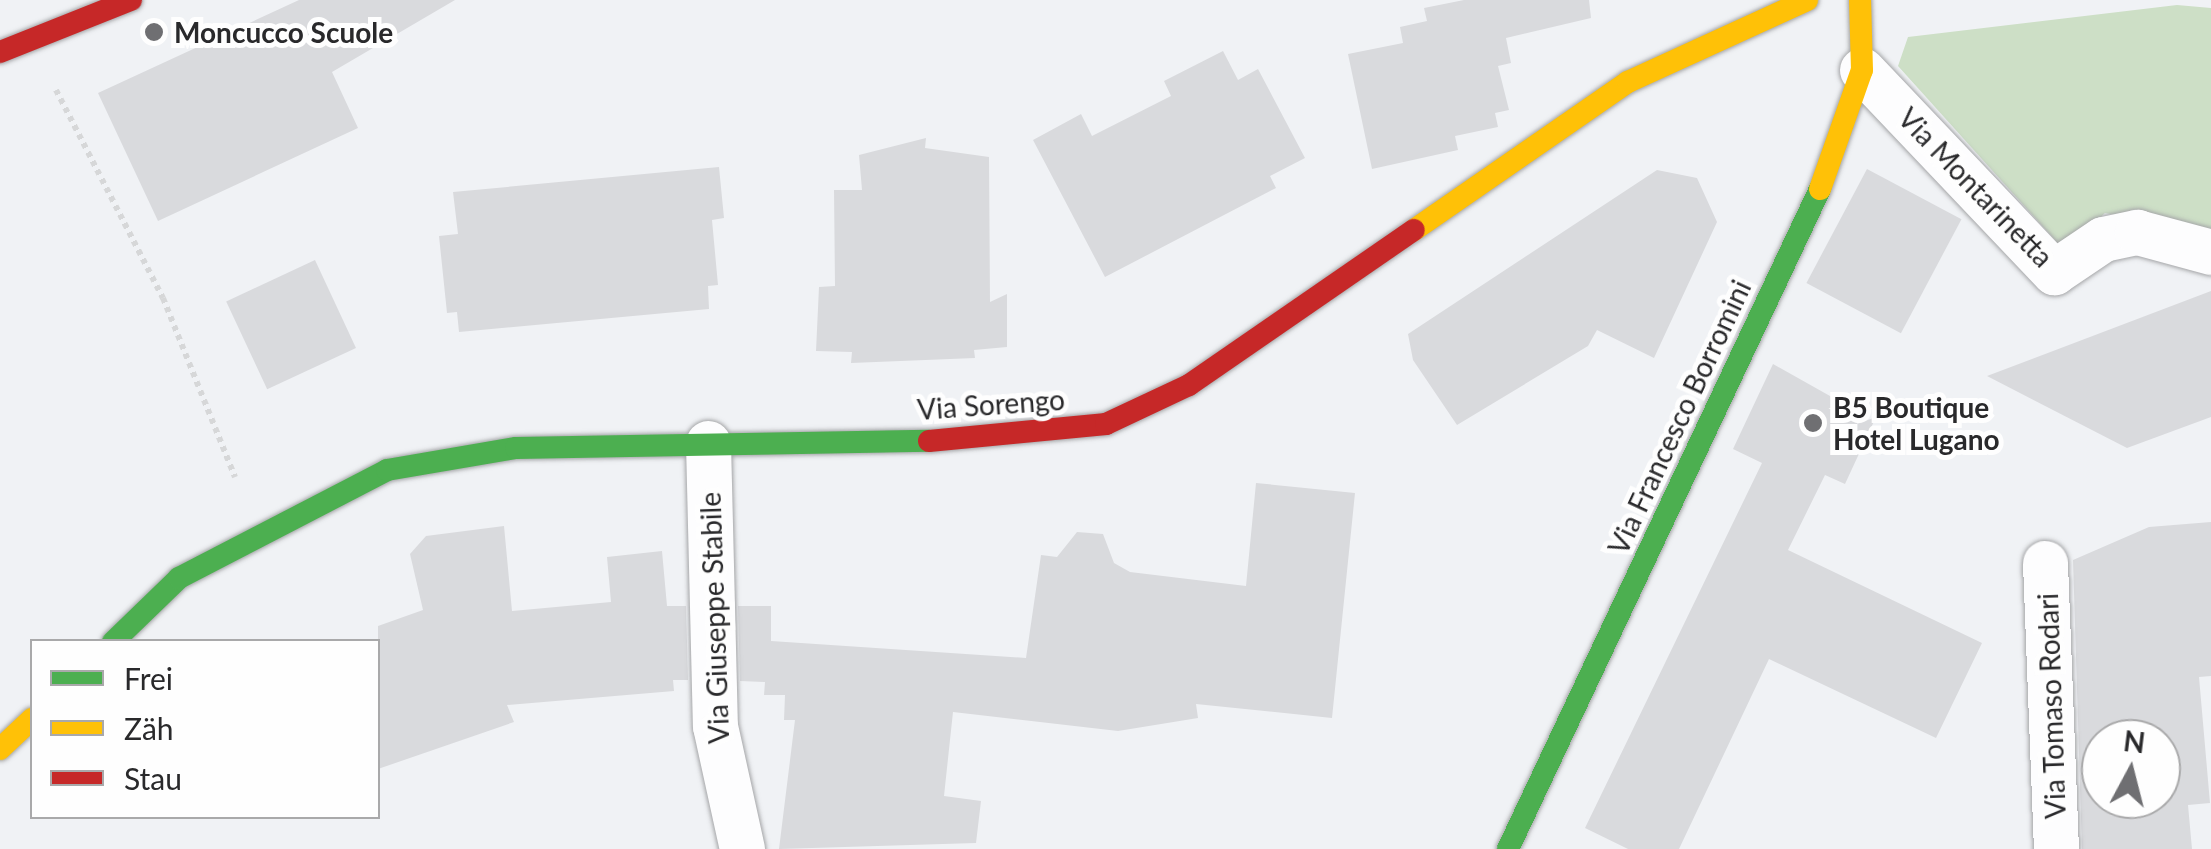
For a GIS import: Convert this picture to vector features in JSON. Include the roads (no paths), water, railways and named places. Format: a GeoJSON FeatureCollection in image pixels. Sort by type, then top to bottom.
{"type":"FeatureCollection","features":[{"type":"Feature","properties":{"kind":"main road"},"geometry":{"type":"LineString","coordinates":[[0,52],[132,0]]}},
{"type":"Feature","properties":{"kind":"main road","name":"Via Sorengo"},"geometry":{"type":"LineString","coordinates":[[116,639],[178,578],[257,530],[387,470],[516,448],[998,440],[1106,424],[1189,384],[1628,82],[1807,0]]}},
{"type":"Feature","properties":{"kind":"main road","name":"Via Francesco Borromini"},"geometry":{"type":"LineString","coordinates":[[1508,849],[1844,139],[1862,70],[1860,0]]}},
{"type":"Feature","properties":{"kind":"main road"},"geometry":{"type":"LineString","coordinates":[[0,749],[30,721]]}},
{"type":"Feature","properties":{"kind":"street","name":"Via Montarinetta"},"geometry":{"type":"LineString","coordinates":[[1862,70],[2054,272],[2104,239],[2137,232],[2211,252]]}},
{"type":"Feature","properties":{"kind":"street","name":"Via Giuseppe Stabile"},"geometry":{"type":"LineString","coordinates":[[708,443],[714,726],[742,849]]}},
{"type":"Feature","properties":{"kind":"street","name":"Via Tomaso Rodari"},"geometry":{"type":"LineString","coordinates":[[2045,563],[2056,849]]}},
{"type":"Feature","properties":{"kind":"place","name":"Moncucco Scuole"},"geometry":{"type":"Point","coordinates":[154,32]}},
{"type":"Feature","properties":{"kind":"place","name":"B5 Boutique Hotel Lugano"},"geometry":{"type":"Point","coordinates":[1813,423]}}]}
